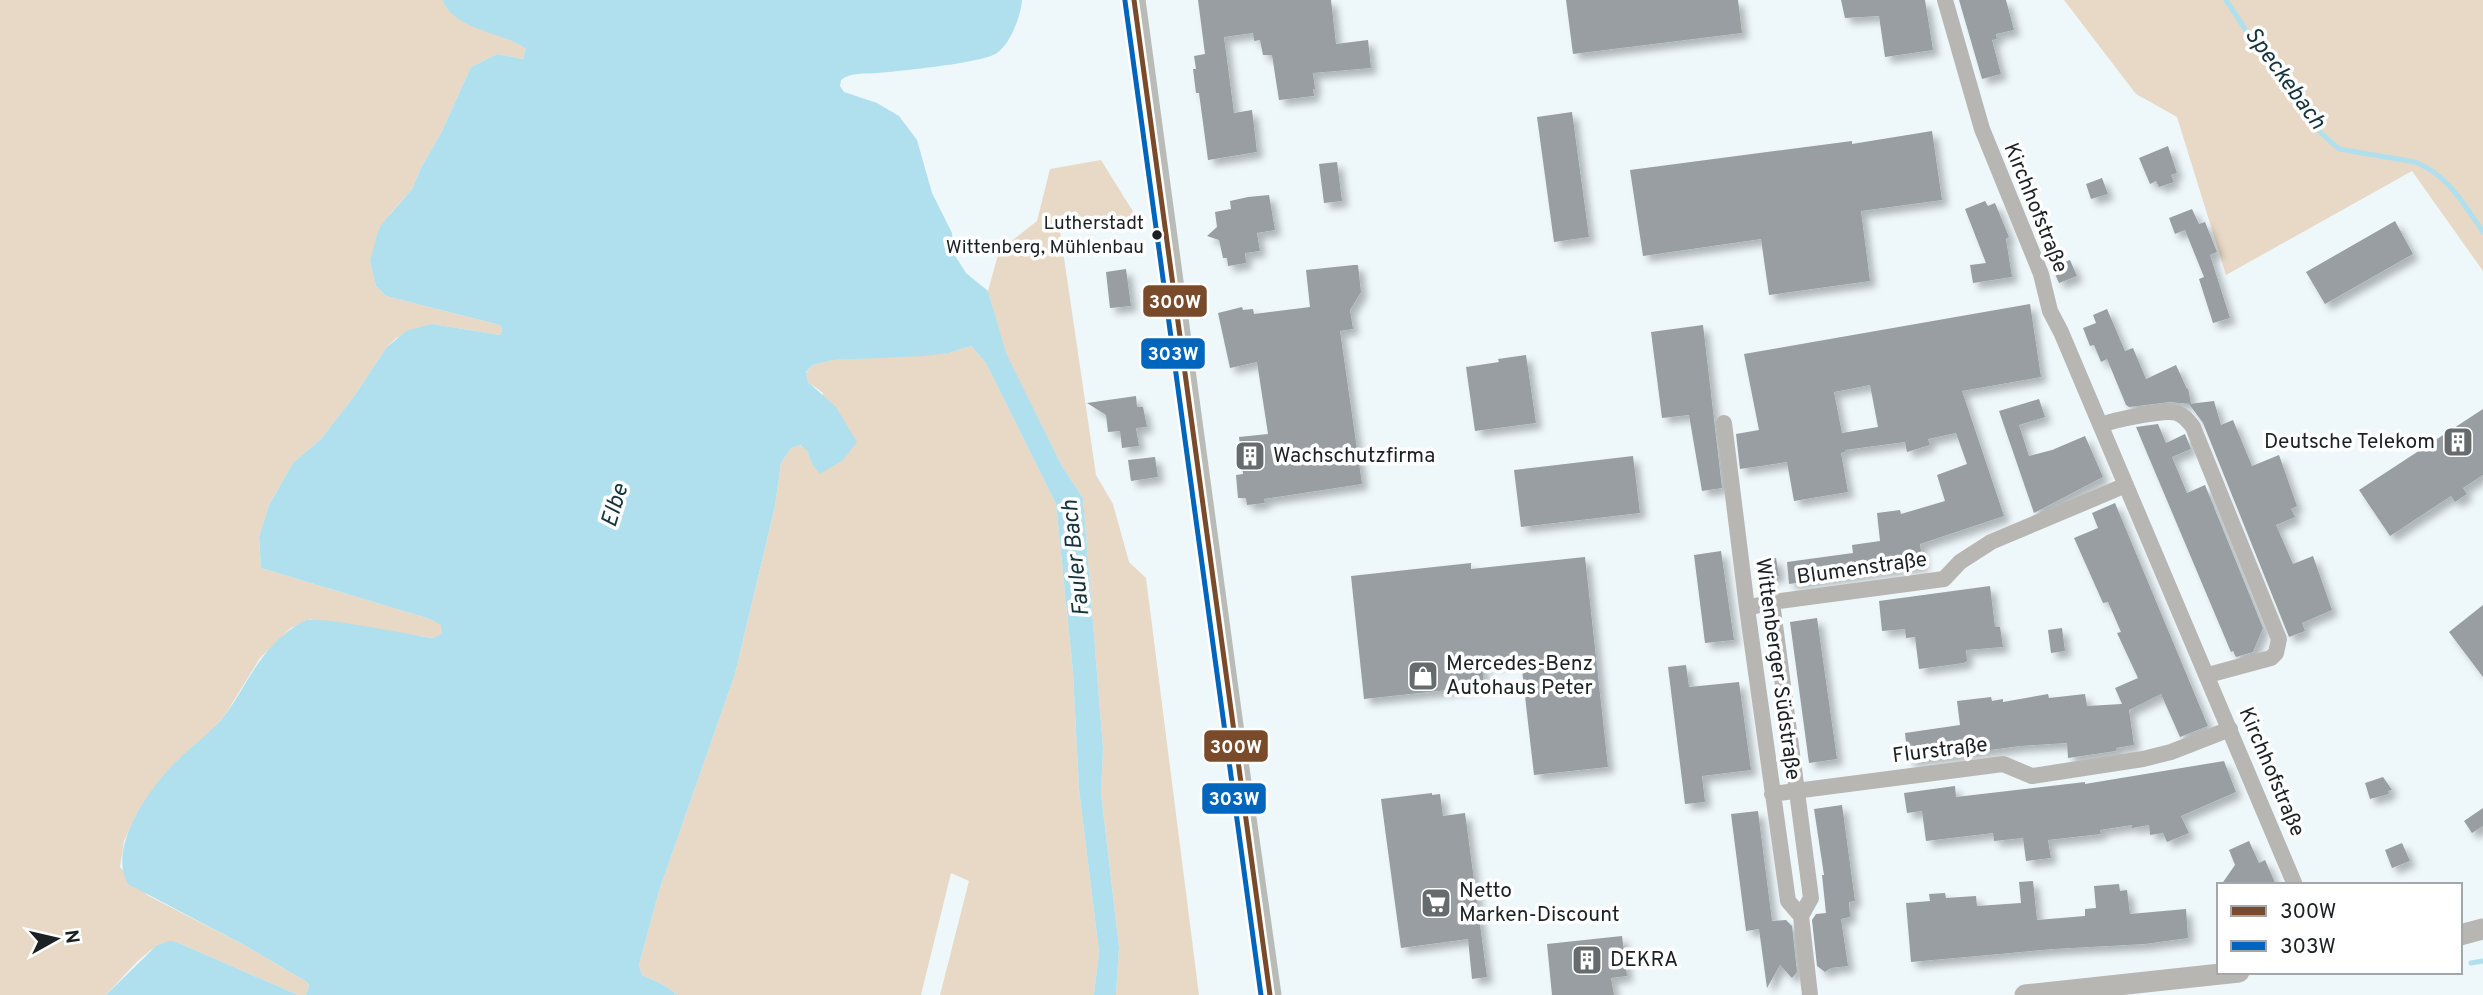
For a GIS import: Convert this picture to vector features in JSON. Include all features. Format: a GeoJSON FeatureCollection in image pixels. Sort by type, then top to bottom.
{"type":"FeatureCollection","features":[{"type":"Feature","properties":{"kind":"main road"},"geometry":{"type":"LineString","coordinates":[[1134,0],[1270,995]]}},
{"type":"Feature","properties":{"kind":"main road"},"geometry":{"type":"LineString","coordinates":[[2462,934],[2483,929]]}},
{"type":"Feature","properties":{"kind":"main road"},"geometry":{"type":"LineString","coordinates":[[2025,995],[2220,974]]}},
{"type":"Feature","properties":{"kind":"street","name":"Kirchhofstraße"},"geometry":{"type":"LineString","coordinates":[[1945,0],[1987,144],[2041,274],[2050,311],[2101,425],[2294,883]]}},
{"type":"Feature","properties":{"kind":"street"},"geometry":{"type":"LineString","coordinates":[[2101,425],[2172,412],[2187,419],[2193,428],[2279,639],[2276,653],[2271,658],[2207,676]]}},
{"type":"Feature","properties":{"kind":"street","name":"Wittenberger Südstraße"},"geometry":{"type":"LineString","coordinates":[[1724,423],[1788,901],[1801,916],[1810,995]]}},
{"type":"Feature","properties":{"kind":"street","name":"Blumenstraße"},"geometry":{"type":"LineString","coordinates":[[1747,608],[1772,602],[1944,579],[1960,562],[1991,542],[2126,485]]}},
{"type":"Feature","properties":{"kind":"street","name":"Wittenberger Südstraße"},"geometry":{"type":"LineString","coordinates":[[1772,602],[1811,898],[1801,916]]}},
{"type":"Feature","properties":{"kind":"street","name":"Flurstraße"},"geometry":{"type":"LineString","coordinates":[[1772,794],[2003,764],[2032,775],[2056,772],[2158,756],[2230,729]]}},
{"type":"Feature","properties":{"kind":"shaded area"},"geometry":{"type":"Polygon","coordinates":[[[0,0],[442,0],[458,18],[526,49],[523,59],[497,54],[471,67],[412,189],[390,214],[370,261],[376,286],[386,296],[496,324],[501,326],[502,333],[500,335],[432,324],[396,338],[321,439],[293,463],[269,505],[259,537],[261,568],[430,619],[442,625],[442,633],[433,638],[310,619],[291,628],[260,658],[225,715],[203,740],[179,759],[136,815],[124,841],[120,867],[147,895],[244,945],[307,982],[309,986],[306,995],[298,995],[174,941],[165,942],[147,953],[106,995],[0,995],[0,0]]]}},
{"type":"Feature","properties":{"kind":"shaded area"},"geometry":{"type":"Polygon","coordinates":[[[2064,0],[2483,0],[2483,271],[2412,171],[2226,275],[2177,117],[2136,94],[2064,0]]]}},
{"type":"Feature","properties":{"kind":"shaded area"},"geometry":{"type":"Polygon","coordinates":[[[1101,160],[1137,218],[1060,231],[1096,475],[1113,504],[1129,562],[1146,578],[1199,995],[1116,995],[1119,947],[1101,793],[1103,748],[1083,498],[1062,466],[1005,353],[988,291],[999,251],[1037,221],[1050,169],[1101,160]]]}},
{"type":"Feature","properties":{"kind":"shaded area"},"geometry":{"type":"Polygon","coordinates":[[[971,346],[986,363],[1056,504],[1073,672],[1079,789],[1099,952],[1094,995],[940,995],[969,881],[951,873],[921,995],[678,995],[642,975],[639,965],[659,891],[735,674],[775,506],[781,463],[791,448],[799,445],[807,449],[812,464],[823,393],[808,382],[806,373],[813,365],[833,360],[949,353],[971,346]]]}},
{"type":"Feature","properties":{"kind":"water","name":"Elbe"},"geometry":{"type":"Polygon","coordinates":[[[442,0],[1022,0],[1020,14],[1006,43],[989,57],[940,66],[853,75],[841,80],[840,86],[844,92],[877,103],[899,116],[917,140],[932,193],[952,233],[954,254],[966,273],[988,291],[1006,353],[1062,466],[1083,498],[1103,748],[1101,793],[1119,947],[1116,995],[1094,995],[1099,952],[1079,789],[1073,672],[1056,504],[986,363],[971,346],[949,353],[924,356],[833,360],[813,365],[806,372],[808,382],[836,407],[857,442],[843,460],[820,474],[812,464],[807,450],[800,445],[791,448],[781,463],[775,506],[735,674],[659,891],[639,965],[642,975],[678,995],[306,995],[309,986],[307,982],[244,945],[128,884],[123,869],[123,852],[127,835],[145,800],[168,770],[220,721],[263,656],[290,630],[307,620],[315,620],[433,638],[442,633],[441,625],[430,619],[261,568],[259,537],[269,505],[293,463],[321,439],[386,348],[406,331],[432,324],[500,335],[502,333],[501,326],[496,324],[386,296],[376,286],[370,261],[381,225],[412,189],[471,67],[497,54],[523,59],[526,49],[468,24],[449,10],[442,0]]]}},
{"type":"Feature","properties":{"kind":"water"},"geometry":{"type":"Polygon","coordinates":[[[174,941],[298,995],[106,995],[156,946],[174,941]]]}},
{"type":"Feature","properties":{"kind":"building"},"geometry":{"type":"Polygon","coordinates":[[[1198,0],[1331,0],[1336,44],[1368,40],[1371,68],[1313,73],[1314,96],[1279,100],[1272,55],[1263,55],[1260,40],[1254,41],[1253,33],[1224,37],[1234,113],[1252,110],[1257,152],[1208,160],[1193,69],[1196,69],[1194,56],[1205,54],[1198,0]]]}},
{"type":"Feature","properties":{"kind":"building"},"geometry":{"type":"Polygon","coordinates":[[[1566,0],[1738,0],[1742,33],[1573,54],[1566,0]]]}},
{"type":"Feature","properties":{"kind":"building"},"geometry":{"type":"Polygon","coordinates":[[[1841,0],[1925,0],[1933,50],[1885,57],[1879,16],[1845,18],[1841,0]]]}},
{"type":"Feature","properties":{"kind":"building"},"geometry":{"type":"Polygon","coordinates":[[[1959,0],[2006,0],[2014,30],[1996,34],[1997,39],[1992,40],[2001,74],[1982,79],[1959,0]]]}},
{"type":"Feature","properties":{"kind":"building"},"geometry":{"type":"Polygon","coordinates":[[[1572,112],[1589,237],[1554,242],[1537,117],[1572,112]]]}},
{"type":"Feature","properties":{"kind":"building"},"geometry":{"type":"Polygon","coordinates":[[[1932,131],[1942,200],[1861,211],[1870,281],[1769,295],[1761,239],[1643,256],[1630,170],[1852,141],[1852,144],[1932,131]]]}},
{"type":"Feature","properties":{"kind":"building"},"geometry":{"type":"Polygon","coordinates":[[[2168,146],[2177,173],[2171,175],[2174,182],[2159,187],[2156,181],[2150,184],[2139,158],[2168,146]]]}},
{"type":"Feature","properties":{"kind":"building"},"geometry":{"type":"Polygon","coordinates":[[[1337,162],[1342,201],[1324,203],[1319,164],[1337,162]]]}},
{"type":"Feature","properties":{"kind":"building"},"geometry":{"type":"Polygon","coordinates":[[[2102,178],[2108,194],[2091,199],[2086,184],[2102,178]]]}},
{"type":"Feature","properties":{"kind":"building"},"geometry":{"type":"Polygon","coordinates":[[[1269,195],[1275,230],[1257,233],[1260,251],[1245,253],[1246,263],[1228,266],[1227,258],[1223,258],[1219,240],[1207,236],[1217,227],[1215,212],[1231,209],[1230,201],[1269,195]]]}},
{"type":"Feature","properties":{"kind":"building"},"geometry":{"type":"Polygon","coordinates":[[[1985,201],[1988,206],[1995,203],[2009,237],[2006,239],[2012,277],[1973,283],[1970,265],[1986,263],[1965,209],[1985,201]]]}},
{"type":"Feature","properties":{"kind":"building"},"geometry":{"type":"Polygon","coordinates":[[[2192,209],[2199,224],[2205,222],[2217,252],[2210,255],[2230,318],[2213,323],[2199,279],[2204,277],[2185,230],[2175,234],[2169,218],[2192,209]]]}},
{"type":"Feature","properties":{"kind":"building"},"geometry":{"type":"Polygon","coordinates":[[[2395,221],[2413,254],[2325,304],[2306,272],[2395,221]]]}},
{"type":"Feature","properties":{"kind":"building"},"geometry":{"type":"Polygon","coordinates":[[[2070,260],[2077,276],[2059,283],[2052,267],[2070,260]]]}},
{"type":"Feature","properties":{"kind":"building"},"geometry":{"type":"Polygon","coordinates":[[[1358,265],[1361,292],[1350,310],[1353,329],[1340,331],[1362,484],[1264,499],[1265,503],[1247,505],[1246,498],[1238,498],[1236,475],[1243,474],[1239,437],[1268,434],[1257,362],[1230,368],[1218,313],[1242,307],[1243,310],[1253,309],[1254,314],[1310,307],[1306,270],[1358,265]]]}},
{"type":"Feature","properties":{"kind":"building"},"geometry":{"type":"Polygon","coordinates":[[[1126,269],[1131,306],[1110,308],[1106,272],[1126,269]]]}},
{"type":"Feature","properties":{"kind":"building"},"geometry":{"type":"Polygon","coordinates":[[[2030,304],[2041,377],[1962,391],[2004,516],[1920,544],[1923,565],[1789,584],[1787,562],[1853,553],[1852,545],[1880,541],[1877,513],[1900,510],[1901,514],[1945,501],[1937,475],[1967,464],[1956,433],[1928,439],[1930,445],[1907,452],[1905,442],[1845,450],[1841,453],[1848,492],[1794,501],[1787,462],[1740,469],[1736,434],[1759,430],[1744,354],[2030,304]],[[1870,385],[1834,392],[1842,433],[1878,427],[1870,385]]]}},
{"type":"Feature","properties":{"kind":"building"},"geometry":{"type":"Polygon","coordinates":[[[2107,309],[2125,351],[2133,348],[2146,379],[2176,365],[2188,388],[2191,404],[2170,402],[2129,407],[2126,405],[2107,359],[2101,362],[2094,345],[2090,346],[2083,328],[2096,323],[2093,315],[2107,309]]]}},
{"type":"Feature","properties":{"kind":"building"},"geometry":{"type":"Polygon","coordinates":[[[1703,325],[1722,488],[1702,491],[1689,415],[1662,418],[1651,332],[1703,325]]]}},
{"type":"Feature","properties":{"kind":"building"},"geometry":{"type":"Polygon","coordinates":[[[1526,355],[1536,423],[1475,431],[1466,367],[1526,355]]]}},
{"type":"Feature","properties":{"kind":"building"},"geometry":{"type":"Polygon","coordinates":[[[1136,396],[1137,407],[1143,407],[1147,427],[1136,428],[1139,446],[1122,448],[1120,431],[1108,432],[1106,415],[1087,403],[1136,396]]]}},
{"type":"Feature","properties":{"kind":"building"},"geometry":{"type":"Polygon","coordinates":[[[2039,399],[2045,417],[2019,425],[2029,456],[2085,436],[2103,477],[2034,513],[1999,411],[2039,399]]]}},
{"type":"Feature","properties":{"kind":"building"},"geometry":{"type":"Polygon","coordinates":[[[2214,401],[2221,425],[2233,420],[2252,466],[2279,455],[2297,506],[2291,509],[2295,517],[2276,525],[2293,564],[2313,556],[2332,610],[2302,623],[2305,631],[2289,637],[2203,423],[2189,404],[2214,401]]]}},
{"type":"Feature","properties":{"kind":"building","name":"Deutsche Telekom"},"geometry":{"type":"Polygon","coordinates":[[[2483,409],[2483,475],[2463,488],[2467,494],[2455,502],[2451,496],[2390,536],[2359,490],[2483,409]]]}},
{"type":"Feature","properties":{"kind":"building"},"geometry":{"type":"Polygon","coordinates":[[[2158,424],[2166,443],[2185,434],[2191,449],[2172,457],[2187,493],[2205,485],[2263,628],[2253,652],[2236,657],[2233,651],[2231,652],[2136,427],[2158,424]]]}},
{"type":"Feature","properties":{"kind":"building"},"geometry":{"type":"Polygon","coordinates":[[[1633,456],[1640,513],[1521,527],[1514,470],[1633,456]]]}},
{"type":"Feature","properties":{"kind":"building"},"geometry":{"type":"Polygon","coordinates":[[[1155,457],[1158,477],[1131,481],[1128,460],[1155,457]]]}},
{"type":"Feature","properties":{"kind":"building"},"geometry":{"type":"Polygon","coordinates":[[[2115,503],[2208,726],[2180,737],[2161,694],[2129,710],[2134,745],[2116,748],[2116,751],[2068,758],[2067,743],[2020,746],[1908,761],[1905,733],[1960,725],[1957,701],[1991,697],[1992,701],[2003,699],[2003,702],[2048,694],[2049,698],[2085,694],[2087,706],[2122,704],[2115,688],[2138,678],[2117,633],[2121,632],[2108,602],[2103,603],[2074,538],[2098,528],[2092,513],[2115,503]]]}},
{"type":"Feature","properties":{"kind":"building"},"geometry":{"type":"Polygon","coordinates":[[[1721,551],[1734,640],[1705,643],[1694,555],[1721,551]]]}},
{"type":"Feature","properties":{"kind":"building","name":"Mercedes-Benz Autohaus Peter"},"geometry":{"type":"Polygon","coordinates":[[[1585,557],[1608,767],[1534,775],[1521,661],[1482,665],[1484,686],[1364,699],[1351,576],[1471,563],[1471,569],[1585,557]]]}},
{"type":"Feature","properties":{"kind":"building"},"geometry":{"type":"Polygon","coordinates":[[[1776,558],[1779,576],[1764,579],[1761,561],[1776,558]]]}},
{"type":"Feature","properties":{"kind":"building"},"geometry":{"type":"Polygon","coordinates":[[[1990,586],[1995,627],[2000,627],[2003,647],[1966,650],[1967,661],[1964,663],[1919,669],[1915,637],[1906,638],[1905,629],[1882,631],[1879,601],[1990,586]]]}},
{"type":"Feature","properties":{"kind":"building"},"geometry":{"type":"Polygon","coordinates":[[[2483,605],[2483,677],[2449,632],[2483,605]]]}},
{"type":"Feature","properties":{"kind":"building"},"geometry":{"type":"Polygon","coordinates":[[[1817,618],[1837,759],[1809,763],[1790,622],[1817,618]]]}},
{"type":"Feature","properties":{"kind":"building"},"geometry":{"type":"Polygon","coordinates":[[[2062,628],[2065,651],[2051,653],[2048,630],[2062,628]]]}},
{"type":"Feature","properties":{"kind":"building"},"geometry":{"type":"Polygon","coordinates":[[[1686,665],[1689,687],[1739,682],[1751,770],[1702,776],[1705,802],[1685,804],[1668,667],[1686,665]]]}},
{"type":"Feature","properties":{"kind":"building"},"geometry":{"type":"Polygon","coordinates":[[[2224,761],[2236,792],[2181,816],[2189,833],[2167,842],[2163,833],[2150,835],[2149,825],[2100,830],[2101,834],[2048,840],[2051,858],[2026,861],[2023,838],[1994,841],[1993,833],[1926,841],[1922,811],[1907,813],[1904,793],[1955,786],[1956,797],[2085,784],[2224,761]]]}},
{"type":"Feature","properties":{"kind":"building"},"geometry":{"type":"Polygon","coordinates":[[[2383,777],[2392,790],[2388,791],[2389,794],[2370,799],[2365,783],[2383,777]]]}},
{"type":"Feature","properties":{"kind":"building","name":"Netto Marken-Discount"},"geometry":{"type":"Polygon","coordinates":[[[1440,794],[1443,816],[1465,813],[1487,977],[1472,979],[1468,939],[1401,948],[1381,799],[1440,794]]]}},
{"type":"Feature","properties":{"kind":"building"},"geometry":{"type":"Polygon","coordinates":[[[1842,805],[1855,901],[1849,902],[1850,917],[1841,919],[1848,966],[1831,968],[1825,972],[1817,966],[1812,920],[1816,914],[1826,913],[1824,875],[1814,809],[1842,805]]]}},
{"type":"Feature","properties":{"kind":"building"},"geometry":{"type":"Polygon","coordinates":[[[2483,808],[2483,826],[2472,833],[2464,821],[2483,808]]]}},
{"type":"Feature","properties":{"kind":"building"},"geometry":{"type":"Polygon","coordinates":[[[1758,811],[1772,921],[1786,920],[1792,926],[1797,972],[1792,978],[1780,965],[1767,988],[1759,929],[1746,931],[1731,814],[1758,811]]]}},
{"type":"Feature","properties":{"kind":"building"},"geometry":{"type":"Polygon","coordinates":[[[2249,841],[2259,863],[2265,860],[2275,883],[2222,883],[2235,865],[2229,850],[2249,841]]]}},
{"type":"Feature","properties":{"kind":"building"},"geometry":{"type":"Polygon","coordinates":[[[2402,843],[2410,861],[2392,868],[2385,850],[2402,843]]]}},
{"type":"Feature","properties":{"kind":"building"},"geometry":{"type":"Polygon","coordinates":[[[2033,881],[2037,920],[2085,916],[2085,909],[2096,908],[2094,886],[2119,884],[2120,891],[2127,890],[2130,914],[2186,909],[2188,938],[2145,944],[1911,962],[1906,903],[1930,901],[1929,894],[1945,893],[1946,898],[1976,896],[1977,906],[2021,903],[2019,882],[2033,881]]]}},
{"type":"Feature","properties":{"kind":"building","name":"DEKRA"},"geometry":{"type":"Polygon","coordinates":[[[1622,936],[1627,976],[1611,978],[1614,995],[1552,995],[1547,944],[1622,936]]]}},
{"type":"Feature","properties":{"kind":"waterway","name":"Speckebach"},"geometry":{"type":"LineString","coordinates":[[2226,0],[2292,100],[2313,126],[2339,149],[2415,162],[2437,174],[2454,191],[2483,232]]}},
{"type":"Feature","properties":{"kind":"waterway","name":"Fauler Bach"},"geometry":{"type":"LineString","coordinates":[[2471,963],[2483,961]]}},
{"type":"Feature","properties":{"kind":"transit line","name":"300W"},"geometry":{"type":"LineString","coordinates":[[1134,0],[1270,995]]}},
{"type":"Feature","properties":{"kind":"transit line","name":"303W"},"geometry":{"type":"LineString","coordinates":[[1125,1],[1261,995]]}},
{"type":"Feature","properties":{"kind":"place","name":"Lutherstadt Wittenberg, Mühlenbau"},"geometry":{"type":"Point","coordinates":[1157,235]}},
{"type":"Feature","properties":{"kind":"place","name":"Deutsche Telekom"},"geometry":{"type":"Point","coordinates":[2458,442]}},
{"type":"Feature","properties":{"kind":"place","name":"Wachschutzfirma"},"geometry":{"type":"Point","coordinates":[1250,456]}},
{"type":"Feature","properties":{"kind":"place","name":"Mercedes-Benz Autohaus Peter"},"geometry":{"type":"Point","coordinates":[1423,676]}},
{"type":"Feature","properties":{"kind":"place","name":"Netto Marken-Discount"},"geometry":{"type":"Point","coordinates":[1436,903]}},
{"type":"Feature","properties":{"kind":"place","name":"DEKRA"},"geometry":{"type":"Point","coordinates":[1587,960]}}]}
